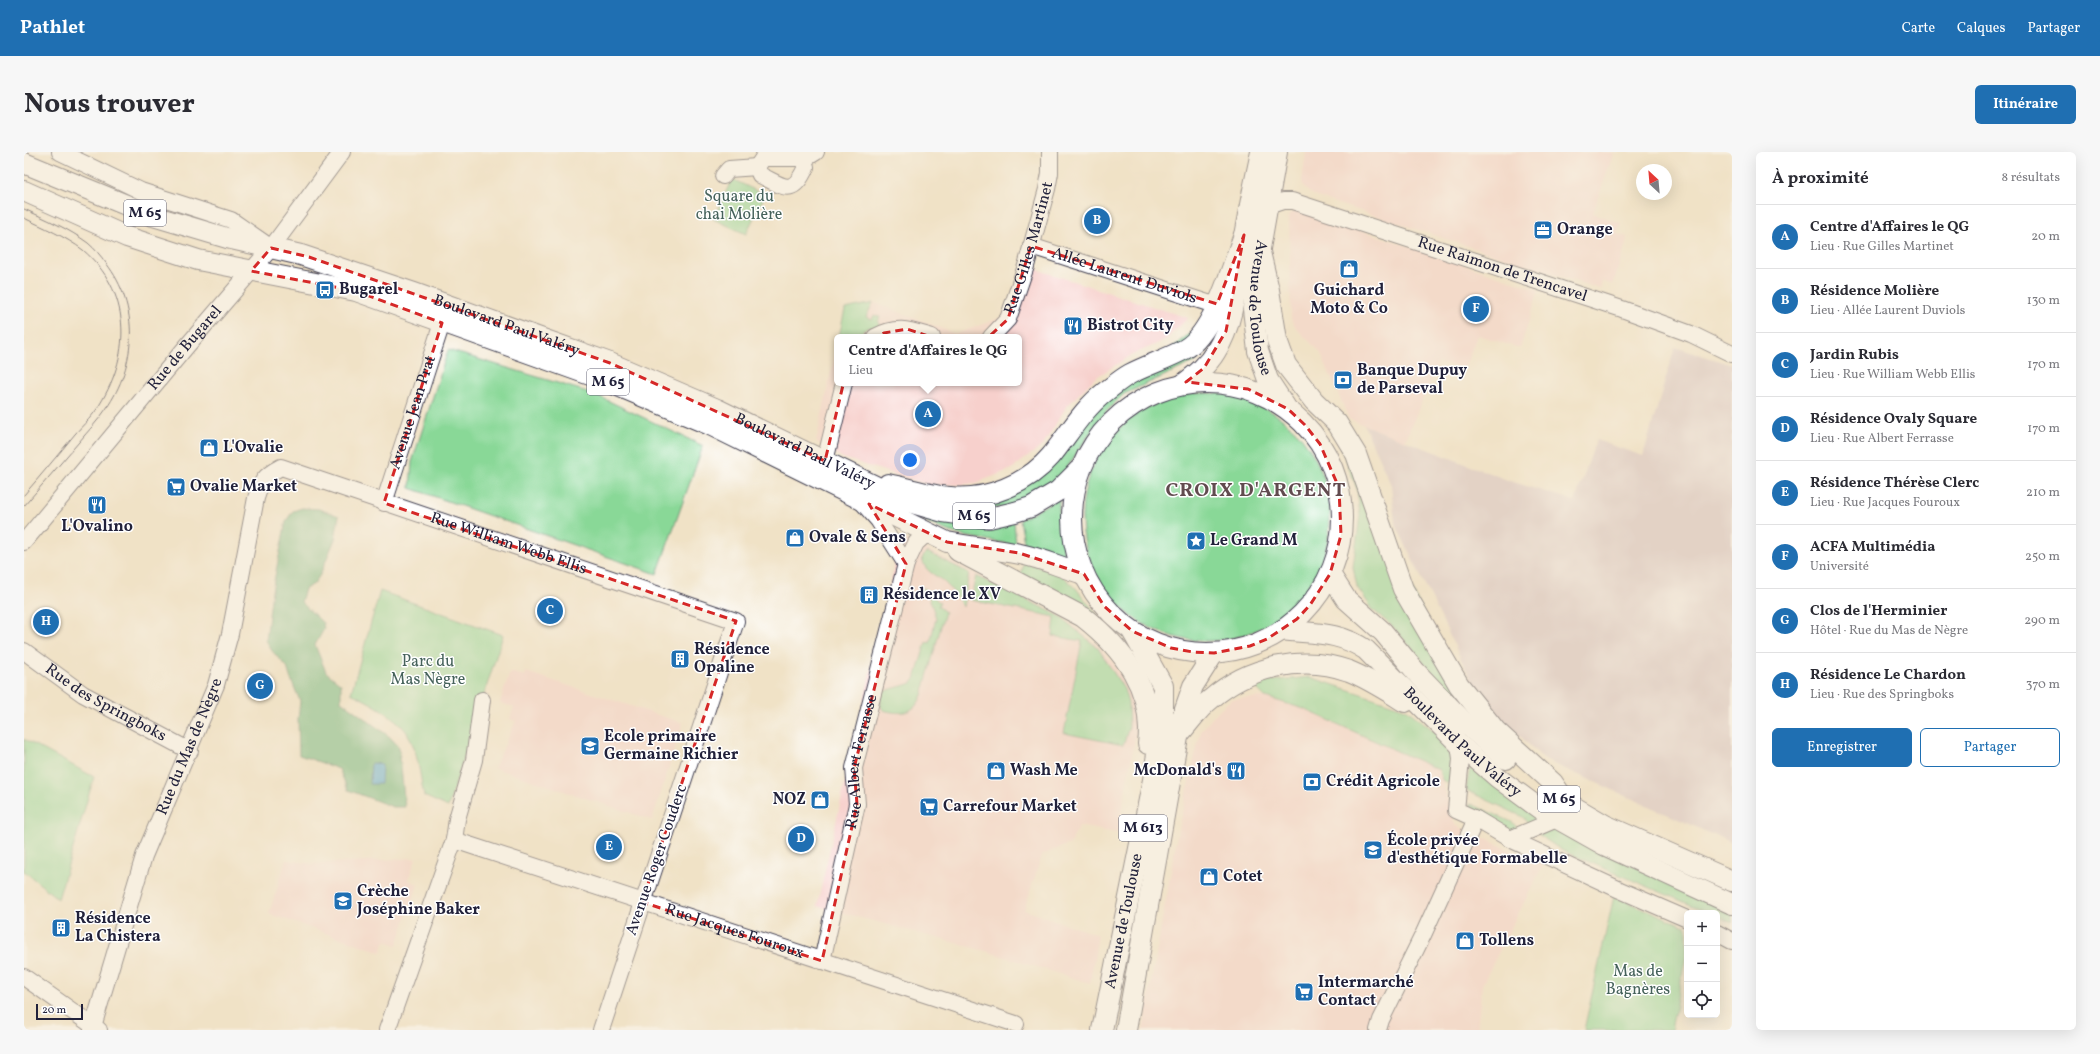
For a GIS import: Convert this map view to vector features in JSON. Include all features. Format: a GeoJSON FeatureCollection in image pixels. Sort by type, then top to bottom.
{"type":"FeatureCollection","features":[{"type":"Feature","properties":{"kind":"main road","name":"Avenue de Toulouse"},"geometry":{"type":"LineString","coordinates":[[1181,386],[1204,368],[1217,350],[1226,331],[1232,307],[1244,235],[1261,152]]}},
{"type":"Feature","properties":{"kind":"main road","name":"Avenue de Toulouse"},"geometry":{"type":"LineString","coordinates":[[1277,152],[1255,277],[1253,309],[1258,351],[1268,380],[1288,409]]}},
{"type":"Feature","properties":{"kind":"main road","name":"M 65"},"geometry":{"type":"LineString","coordinates":[[24,162],[153,216],[227,238],[271,248]]}},
{"type":"Feature","properties":{"kind":"main road","name":"M 65"},"geometry":{"type":"LineString","coordinates":[[24,191],[127,237],[198,260],[251,271]]}},
{"type":"Feature","properties":{"kind":"main road"},"geometry":{"type":"LineString","coordinates":[[861,478],[950,498],[989,494],[1020,481],[1038,469],[1051,456],[1085,410],[1105,392],[1129,375],[1186,348],[1199,338],[1210,323],[1244,235]]}},
{"type":"Feature","properties":{"kind":"main road","name":"Boulevard Paul Valéry"},"geometry":{"type":"LineString","coordinates":[[271,248],[301,255],[414,293],[610,363],[717,409],[908,502],[943,512],[989,518],[1031,507],[1058,491],[1079,470]]}},
{"type":"Feature","properties":{"kind":"main road"},"geometry":{"type":"LineString","coordinates":[[1260,252],[1269,290],[1277,340],[1286,365],[1314,401],[1337,423],[1356,454],[1403,589],[1459,685],[1496,731],[1553,783],[1562,812]]}},
{"type":"Feature","properties":{"kind":"main road","name":"Boulevard Paul Valéry"},"geometry":{"type":"LineString","coordinates":[[251,271],[356,291],[604,380],[708,424],[861,501],[947,542],[978,549],[1019,554],[1045,560],[1084,574]]}},
{"type":"Feature","properties":{"kind":"main road"},"geometry":{"type":"LineString","coordinates":[[1203,383],[1226,384],[1248,389],[1268,397],[1288,409],[1306,425],[1320,444],[1332,465],[1339,488],[1342,511],[1341,535],[1330,574],[1310,605],[1282,630],[1250,646],[1214,653],[1193,652],[1172,648],[1151,641],[1132,631],[1104,606],[1084,574],[1076,549],[1072,517],[1079,470],[1100,436],[1116,418],[1136,403],[1152,395],[1181,386],[1203,383]]}},
{"type":"Feature","properties":{"kind":"main road","name":"M 613"},"geometry":{"type":"LineString","coordinates":[[947,542],[961,553],[1083,617],[1100,630],[1118,649],[1142,688],[1150,733],[1147,772],[1153,780]]}},
{"type":"Feature","properties":{"kind":"main road","name":"Boulevard Paul Valéry"},"geometry":{"type":"LineString","coordinates":[[1330,574],[1346,600],[1394,643],[1416,672],[1465,722],[1562,812],[1604,846],[1732,904]]}},
{"type":"Feature","properties":{"kind":"main road","name":"Boulevard Paul Valéry"},"geometry":{"type":"LineString","coordinates":[[1282,630],[1326,634],[1346,638],[1366,650],[1459,744],[1498,778],[1540,810],[1562,812],[1605,825],[1732,881]]}},
{"type":"Feature","properties":{"kind":"main road","name":"Avenue de Toulouse"},"geometry":{"type":"LineString","coordinates":[[1102,1030],[1153,780],[1163,715],[1163,686],[1132,631]]}},
{"type":"Feature","properties":{"kind":"main road","name":"Avenue de Toulouse"},"geometry":{"type":"LineString","coordinates":[[1126,1030],[1180,733],[1181,720],[1193,686],[1214,653]]}},
{"type":"Feature","properties":{"kind":"main road"},"geometry":{"type":"LineString","coordinates":[[1180,733],[1210,699],[1230,684],[1276,666],[1297,663],[1323,665],[1349,671],[1406,702],[1423,707]]}},
{"type":"Feature","properties":{"kind":"street","name":"Rue de Bugarel"},"geometry":{"type":"LineString","coordinates":[[24,542],[271,248],[342,152]]}},
{"type":"Feature","properties":{"kind":"street","name":"Rue Gilles Martinet"},"geometry":{"type":"LineString","coordinates":[[994,334],[1008,319],[1026,266],[1048,189],[1050,152]]}},
{"type":"Feature","properties":{"kind":"street","name":"Boulevard Paul Valéry"},"geometry":{"type":"LineString","coordinates":[[66,153],[141,191],[231,220],[271,248]]}},
{"type":"Feature","properties":{"kind":"street"},"geometry":{"type":"LineString","coordinates":[[757,167],[763,158],[798,158],[810,156]]}},
{"type":"Feature","properties":{"kind":"street"},"geometry":{"type":"LineString","coordinates":[[757,167],[760,175],[785,187],[790,187],[800,178],[810,156]]}},
{"type":"Feature","properties":{"kind":"street"},"geometry":{"type":"LineString","coordinates":[[723,176],[729,169],[757,167]]}},
{"type":"Feature","properties":{"kind":"street","name":"Rue Raimon de Trencavel"},"geometry":{"type":"LineString","coordinates":[[1268,206],[1283,200],[1292,201],[1563,290],[1691,334],[1732,354]]}},
{"type":"Feature","properties":{"kind":"street","name":"Allée Laurent Duviols"},"geometry":{"type":"LineString","coordinates":[[1031,246],[1200,300],[1217,304]]}},
{"type":"Feature","properties":{"kind":"street","name":"Avenue Jean Prat"},"geometry":{"type":"LineString","coordinates":[[384,503],[442,323]]}},
{"type":"Feature","properties":{"kind":"street"},"geometry":{"type":"LineString","coordinates":[[882,334],[907,329],[923,334]]}},
{"type":"Feature","properties":{"kind":"street"},"geometry":{"type":"LineString","coordinates":[[825,461],[843,386]]}},
{"type":"Feature","properties":{"kind":"street","name":"Rue William Webb Ellis"},"geometry":{"type":"LineString","coordinates":[[281,467],[736,621]]}},
{"type":"Feature","properties":{"kind":"street","name":"Rue du Mas de Nègre"},"geometry":{"type":"LineString","coordinates":[[95,1029],[144,856],[190,751],[216,685],[228,641],[256,498],[265,477],[281,467]]}},
{"type":"Feature","properties":{"kind":"street"},"geometry":{"type":"LineString","coordinates":[[861,501],[878,520],[906,564]]}},
{"type":"Feature","properties":{"kind":"street","name":"Rue Albert Ferrasse"},"geometry":{"type":"LineString","coordinates":[[822,961],[858,804],[854,768],[906,564],[916,543],[927,533]]}},
{"type":"Feature","properties":{"kind":"street","name":"Avenue Roger Couderc"},"geometry":{"type":"LineString","coordinates":[[601,1030],[736,621]]}},
{"type":"Feature","properties":{"kind":"street","name":"Rue des Springboks"},"geometry":{"type":"LineString","coordinates":[[24,651],[83,694],[190,751]]}},
{"type":"Feature","properties":{"kind":"street"},"geometry":{"type":"LineString","coordinates":[[387,1030],[454,840],[457,820],[474,760],[482,700]]}},
{"type":"Feature","properties":{"kind":"street"},"geometry":{"type":"LineString","coordinates":[[1459,744],[1461,759],[1456,810],[1476,819],[1510,839],[1684,918]]}},
{"type":"Feature","properties":{"kind":"street"},"geometry":{"type":"LineString","coordinates":[[1510,839],[1562,812]]}},
{"type":"Feature","properties":{"kind":"street"},"geometry":{"type":"LineString","coordinates":[[1378,1030],[1381,1020],[1423,936],[1476,819]]}},
{"type":"Feature","properties":{"kind":"street","name":"Rue Jacques Fouroux"},"geometry":{"type":"LineString","coordinates":[[454,840],[1016,1024]]}},
{"type":"Feature","properties":{"kind":"street"},"geometry":{"type":"LineString","coordinates":[[1720,935],[1732,941]]}},
{"type":"Feature","properties":{"kind":"street"},"geometry":{"type":"LineString","coordinates":[[24,977],[95,1029]]}},
{"type":"Feature","properties":{"kind":"highlighted area"},"geometry":{"type":"Polygon","coordinates":[[[1244,235],[1226,331],[1204,368],[1186,382],[1248,389],[1288,409],[1305,425],[1320,444],[1339,488],[1341,535],[1330,574],[1310,605],[1297,619],[1267,639],[1250,646],[1214,653],[1193,652],[1171,648],[1132,631],[1104,606],[1084,574],[1019,553],[947,542],[869,504],[906,564],[854,768],[857,804],[822,961],[642,902],[736,621],[384,503],[442,323],[356,291],[251,271],[271,248],[309,257],[610,363],[825,461],[848,364],[856,352],[884,333],[907,329],[968,349],[978,347],[1008,319],[1031,246],[1217,304],[1244,235]]]}},
{"type":"Feature","properties":{"kind":"shaded area"},"geometry":{"type":"Polygon","coordinates":[[[1306,152],[1614,152],[1593,213],[1621,223],[1617,234],[1628,237],[1613,285],[1602,281],[1600,289],[1314,196],[1304,188],[1302,181],[1306,152]]]}},
{"type":"Feature","properties":{"kind":"shaded area"},"geometry":{"type":"Polygon","coordinates":[[[1301,210],[1539,290],[1520,348],[1477,335],[1464,369],[1438,362],[1405,441],[1349,419],[1320,352],[1297,329],[1291,319],[1289,216],[1293,211],[1301,210]]]}},
{"type":"Feature","properties":{"kind":"shaded area"},"geometry":{"type":"Polygon","coordinates":[[[1032,268],[1188,318],[1165,340],[1130,356],[1095,378],[1066,407],[1043,445],[1012,469],[976,483],[957,485],[926,484],[843,458],[816,442],[834,359],[834,386],[1022,386],[1022,334],[956,334],[1019,311],[1032,268]]]}},
{"type":"Feature","properties":{"kind":"shaded area"},"geometry":{"type":"Polygon","coordinates":[[[875,303],[956,334],[840,334],[845,309],[875,303]]]}},
{"type":"Feature","properties":{"kind":"shaded area"},"geometry":{"type":"Polygon","coordinates":[[[1675,347],[1732,365],[1732,843],[1545,760],[1480,698],[1395,523],[1391,485],[1364,425],[1510,481],[1575,501],[1596,440],[1643,456],[1675,347]]]}},
{"type":"Feature","properties":{"kind":"shaded area"},"geometry":{"type":"Polygon","coordinates":[[[901,537],[1059,614],[1098,645],[1112,661],[1127,685],[1134,709],[1136,733],[1117,833],[1079,826],[1070,844],[1042,855],[1024,910],[1098,935],[1090,983],[982,950],[817,906],[901,537]]]}},
{"type":"Feature","properties":{"kind":"shaded area","name":"Ecole primaire Germaine Richier"},"geometry":{"type":"Polygon","coordinates":[[[510,672],[525,676],[526,672],[683,723],[652,820],[494,768],[516,721],[510,719],[514,707],[500,703],[510,672]]]}},
{"type":"Feature","properties":{"kind":"shaded area"},"geometry":{"type":"Polygon","coordinates":[[[1265,697],[1304,709],[1439,770],[1455,825],[1543,865],[1482,985],[1477,1030],[1143,1030],[1179,825],[1201,731],[1220,709],[1232,699],[1265,697]]]}},
{"type":"Feature","properties":{"kind":"shaded area","name":"Crèche Joséphine Baker"},"geometry":{"type":"Polygon","coordinates":[[[416,858],[408,880],[418,884],[397,945],[385,941],[381,952],[269,914],[286,860],[312,864],[416,858]]]}},
{"type":"Feature","properties":{"kind":"green space","name":"Square du chai Molière"},"geometry":{"type":"Polygon","coordinates":[[[732,179],[765,195],[746,234],[713,219],[732,179]]]}},
{"type":"Feature","properties":{"kind":"green space"},"geometry":{"type":"Polygon","coordinates":[[[873,303],[866,317],[872,319],[874,315],[880,317],[878,322],[880,327],[872,332],[869,327],[858,334],[840,334],[845,309],[873,303]]]}},
{"type":"Feature","properties":{"kind":"green space"},"geometry":{"type":"Polygon","coordinates":[[[1218,311],[1216,338],[1196,361],[1124,394],[1107,411],[1092,430],[1061,477],[1042,492],[1008,508],[983,508],[949,504],[997,497],[1084,418],[1218,311]]]}},
{"type":"Feature","properties":{"kind":"green space"},"geometry":{"type":"Polygon","coordinates":[[[448,350],[594,394],[703,446],[657,574],[410,488],[412,462],[448,350]]]}},
{"type":"Feature","properties":{"kind":"green space"},"geometry":{"type":"Polygon","coordinates":[[[1194,393],[1218,393],[1242,398],[1265,407],[1294,429],[1316,458],[1321,469],[1328,493],[1330,517],[1328,541],[1321,565],[1316,576],[1294,605],[1265,627],[1254,632],[1218,641],[1194,641],[1170,636],[1147,627],[1127,613],[1110,596],[1096,576],[1087,553],[1082,529],[1082,505],[1087,481],[1096,458],[1110,438],[1127,421],[1147,407],[1170,398],[1194,393]]]}},
{"type":"Feature","properties":{"kind":"green space"},"geometry":{"type":"Polygon","coordinates":[[[1336,433],[1467,702],[1462,706],[1393,627],[1373,610],[1357,587],[1353,567],[1360,515],[1357,489],[1336,433]]]}},
{"type":"Feature","properties":{"kind":"green space"},"geometry":{"type":"Polygon","coordinates":[[[1059,498],[1059,517],[1064,556],[1025,547],[1020,520],[1059,498]]]}},
{"type":"Feature","properties":{"kind":"green space"},"geometry":{"type":"Polygon","coordinates":[[[891,504],[1014,522],[1016,545],[963,536],[942,529],[891,504]]]}},
{"type":"Feature","properties":{"kind":"green space"},"geometry":{"type":"Polygon","coordinates":[[[302,508],[319,509],[339,516],[335,539],[320,575],[314,584],[305,589],[301,602],[323,623],[324,629],[315,645],[326,672],[341,684],[341,701],[390,737],[399,747],[405,807],[393,807],[348,790],[339,769],[299,755],[298,719],[300,701],[287,667],[272,651],[266,640],[272,591],[286,521],[293,511],[302,508]]]}},
{"type":"Feature","properties":{"kind":"green space"},"geometry":{"type":"Polygon","coordinates":[[[927,552],[969,573],[963,607],[947,585],[925,567],[922,558],[927,552]]]}},
{"type":"Feature","properties":{"kind":"green space"},"geometry":{"type":"Polygon","coordinates":[[[1024,562],[1058,572],[1075,587],[1098,616],[1092,620],[1021,577],[1024,562]]]}},
{"type":"Feature","properties":{"kind":"green space"},"geometry":{"type":"Polygon","coordinates":[[[976,576],[1058,615],[1098,648],[1124,689],[1128,703],[1129,727],[1123,745],[1064,733],[1082,641],[1053,636],[1055,617],[970,600],[976,576]]]}},
{"type":"Feature","properties":{"kind":"green space"},"geometry":{"type":"Polygon","coordinates":[[[925,588],[940,603],[938,606],[945,612],[922,695],[915,706],[907,712],[890,712],[883,710],[879,703],[881,704],[882,702],[879,701],[881,692],[912,683],[915,679],[926,642],[930,643],[936,618],[928,594],[923,595],[921,589],[925,588]]]}},
{"type":"Feature","properties":{"kind":"green space","name":"Parc du Mas Nègre"},"geometry":{"type":"Polygon","coordinates":[[[380,591],[503,635],[448,807],[424,796],[416,754],[410,738],[401,725],[388,714],[351,693],[380,591]]]}},
{"type":"Feature","properties":{"kind":"green space"},"geometry":{"type":"Polygon","coordinates":[[[1310,677],[1406,709],[1442,737],[1454,761],[1454,786],[1442,780],[1439,770],[1304,709],[1265,697],[1254,686],[1263,682],[1310,677]]]}},
{"type":"Feature","properties":{"kind":"green space"},"geometry":{"type":"Polygon","coordinates":[[[24,739],[94,777],[58,899],[24,871],[24,739]]]}},
{"type":"Feature","properties":{"kind":"green space"},"geometry":{"type":"Polygon","coordinates":[[[1470,767],[1542,820],[1530,827],[1523,817],[1466,790],[1470,767]]]}},
{"type":"Feature","properties":{"kind":"green space"},"geometry":{"type":"Polygon","coordinates":[[[1469,803],[1512,822],[1520,831],[1509,834],[1471,809],[1469,803]]]}},
{"type":"Feature","properties":{"kind":"green space"},"geometry":{"type":"Polygon","coordinates":[[[1554,827],[1732,912],[1732,923],[1720,917],[1720,910],[1703,910],[1561,850],[1539,835],[1554,827]]]}},
{"type":"Feature","properties":{"kind":"green space","name":"Mas de Bagnères"},"geometry":{"type":"Polygon","coordinates":[[[1614,896],[1684,926],[1684,966],[1671,1030],[1584,1030],[1614,896]]]}},
{"type":"Feature","properties":{"kind":"water"},"geometry":{"type":"Polygon","coordinates":[[[371,763],[382,764],[381,784],[370,784],[371,763]]]}},
{"type":"Feature","properties":{"kind":"tram line"},"geometry":{"type":"LineString","coordinates":[[24,209],[73,233],[88,243],[100,255],[117,280],[125,298],[129,317],[130,336],[129,355],[124,373],[116,392],[106,409],[24,506]]}},
{"type":"Feature","properties":{"kind":"tram line"},"geometry":{"type":"LineString","coordinates":[[24,218],[54,232],[76,245],[99,266],[110,284],[118,303],[122,323],[118,364],[98,408],[24,495]]}},
{"type":"Feature","properties":{"kind":"place","name":"Résidence Molière"},"geometry":{"type":"Point","coordinates":[1097,221]}},
{"type":"Feature","properties":{"kind":"place","name":"Orange"},"geometry":{"type":"Point","coordinates":[1543,230]}},
{"type":"Feature","properties":{"kind":"place","name":"Guichard Moto & Co"},"geometry":{"type":"Point","coordinates":[1349,269]}},
{"type":"Feature","properties":{"kind":"place","name":"Bugarel"},"geometry":{"type":"Point","coordinates":[325,290]}},
{"type":"Feature","properties":{"kind":"place","name":"ACFA Multimédia"},"geometry":{"type":"Point","coordinates":[1476,309]}},
{"type":"Feature","properties":{"kind":"place","name":"Bistrot City"},"geometry":{"type":"Point","coordinates":[1073,326]}},
{"type":"Feature","properties":{"kind":"place","name":"Banque Dupuy de Parseval"},"geometry":{"type":"Point","coordinates":[1343,380]}},
{"type":"Feature","properties":{"kind":"place","name":"Centre d'Affaires le QG"},"geometry":{"type":"Point","coordinates":[928,414]}},
{"type":"Feature","properties":{"kind":"place","name":"L'Ovalie"},"geometry":{"type":"Point","coordinates":[209,448]}},
{"type":"Feature","properties":{"kind":"place","name":"Ovalie Market"},"geometry":{"type":"Point","coordinates":[176,487]}},
{"type":"Feature","properties":{"kind":"place","name":"L'Ovalino"},"geometry":{"type":"Point","coordinates":[97,505]}},
{"type":"Feature","properties":{"kind":"place","name":"Ovale & Sens"},"geometry":{"type":"Point","coordinates":[795,538]}},
{"type":"Feature","properties":{"kind":"place","name":"Le Grand M"},"geometry":{"type":"Point","coordinates":[1196,541]}},
{"type":"Feature","properties":{"kind":"place","name":"Résidence le XV"},"geometry":{"type":"Point","coordinates":[869,595]}},
{"type":"Feature","properties":{"kind":"place","name":"Jardin Rubis"},"geometry":{"type":"Point","coordinates":[550,611]}},
{"type":"Feature","properties":{"kind":"place","name":"Résidence Le Chardon"},"geometry":{"type":"Point","coordinates":[46,622]}},
{"type":"Feature","properties":{"kind":"place","name":"Résidence Opaline"},"geometry":{"type":"Point","coordinates":[680,659]}},
{"type":"Feature","properties":{"kind":"place","name":"Clos de l'Herminier"},"geometry":{"type":"Point","coordinates":[260,686]}},
{"type":"Feature","properties":{"kind":"place","name":"Ecole primaire Germaine Richier"},"geometry":{"type":"Point","coordinates":[590,746]}},
{"type":"Feature","properties":{"kind":"place","name":"Wash Me"},"geometry":{"type":"Point","coordinates":[996,771]}},
{"type":"Feature","properties":{"kind":"place","name":"McDonald's"},"geometry":{"type":"Point","coordinates":[1236,771]}},
{"type":"Feature","properties":{"kind":"place","name":"Crédit Agricole"},"geometry":{"type":"Point","coordinates":[1312,782]}},
{"type":"Feature","properties":{"kind":"place","name":"NOZ"},"geometry":{"type":"Point","coordinates":[820,800]}},
{"type":"Feature","properties":{"kind":"place","name":"Carrefour Market"},"geometry":{"type":"Point","coordinates":[929,807]}},
{"type":"Feature","properties":{"kind":"place","name":"Résidence Ovaly Square"},"geometry":{"type":"Point","coordinates":[801,839]}},
{"type":"Feature","properties":{"kind":"place","name":"Résidence Thérèse Clerc"},"geometry":{"type":"Point","coordinates":[609,847]}},
{"type":"Feature","properties":{"kind":"place","name":"École privée d'esthétique Formabelle"},"geometry":{"type":"Point","coordinates":[1373,850]}},
{"type":"Feature","properties":{"kind":"place","name":"Cotet"},"geometry":{"type":"Point","coordinates":[1209,877]}},
{"type":"Feature","properties":{"kind":"place","name":"Crèche Joséphine Baker"},"geometry":{"type":"Point","coordinates":[343,901]}},
{"type":"Feature","properties":{"kind":"place","name":"Résidence La Chistera"},"geometry":{"type":"Point","coordinates":[61,928]}},
{"type":"Feature","properties":{"kind":"place","name":"Tollens"},"geometry":{"type":"Point","coordinates":[1465,941]}},
{"type":"Feature","properties":{"kind":"place","name":"Intermarché Contact"},"geometry":{"type":"Point","coordinates":[1304,992]}},
{"type":"Feature","properties":{"kind":"district","name":"CROIX D'ARGENT"},"geometry":{"type":"Point","coordinates":[1256,491]}}]}
